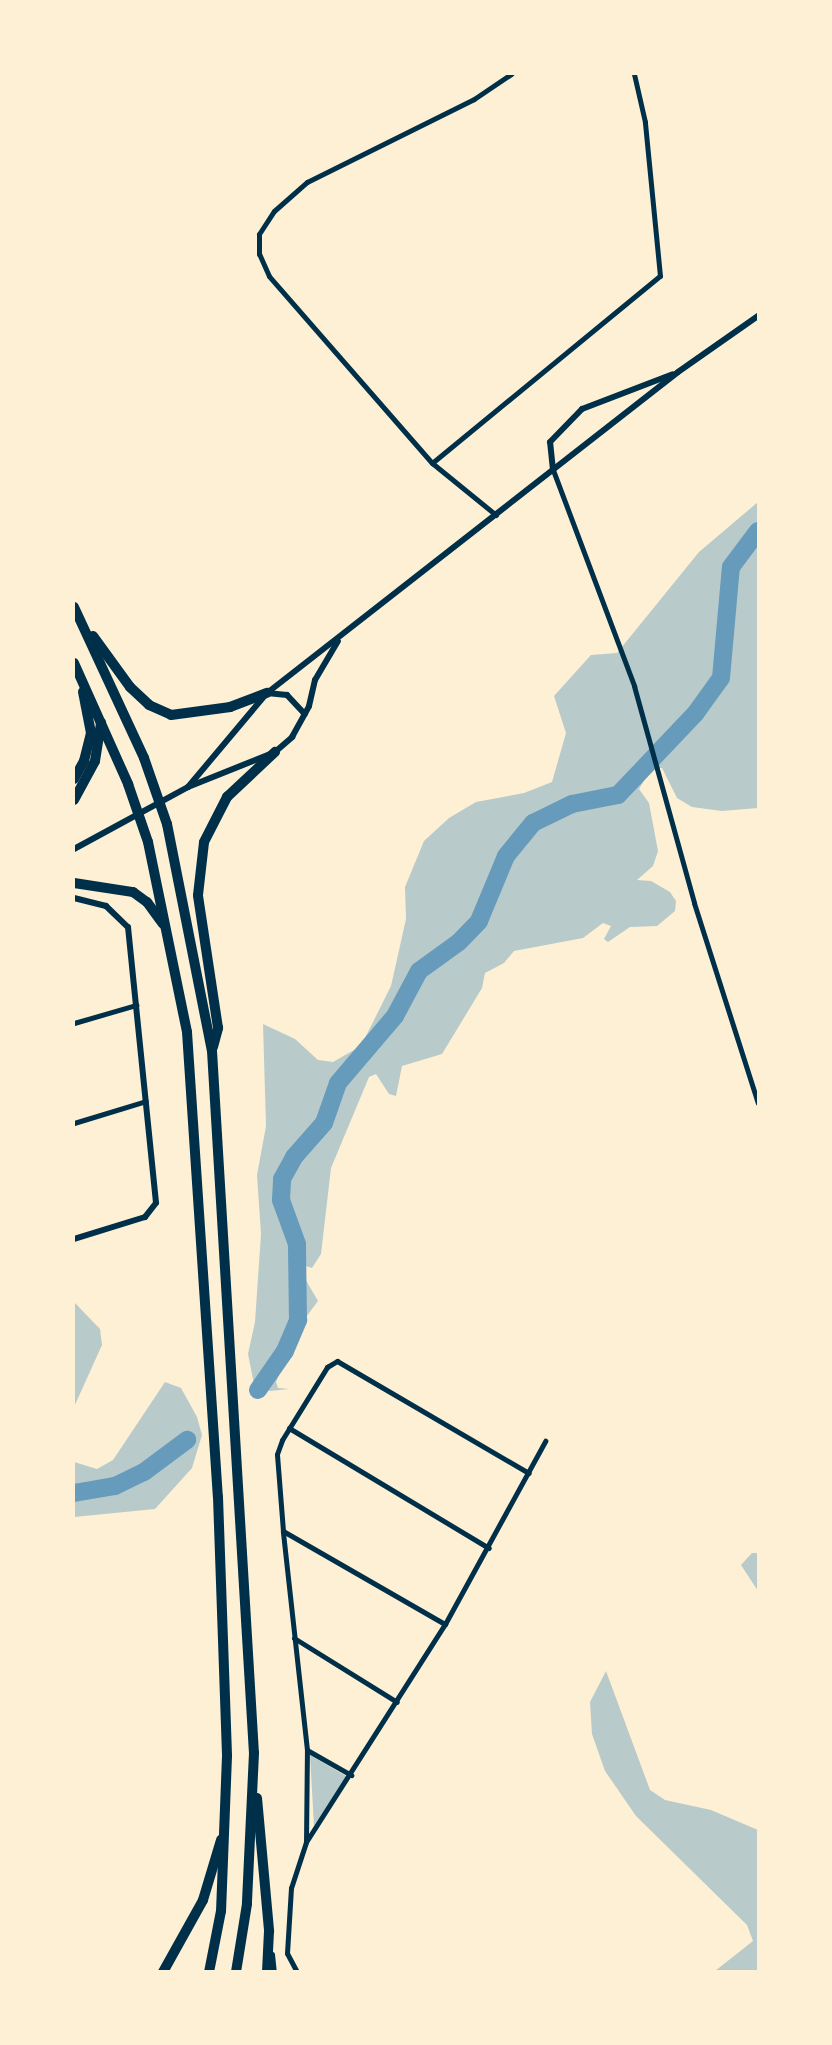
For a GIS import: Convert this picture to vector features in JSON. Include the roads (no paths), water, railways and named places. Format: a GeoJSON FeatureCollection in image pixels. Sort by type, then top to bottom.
{"type":"FeatureCollection","features":[{"type":"Feature","properties":{"kind":"highway"},"geometry":{"type":"LineString","coordinates":[[75,609],[130,687],[149,705],[171,715],[230,707],[267,693]]}},
{"type":"Feature","properties":{"kind":"highway"},"geometry":{"type":"LineString","coordinates":[[75,609],[144,758],[167,824],[212,1051],[254,1753],[269,1931],[267,1972]]}},
{"type":"Feature","properties":{"kind":"highway"},"geometry":{"type":"LineString","coordinates":[[74,663],[128,784],[148,842],[171,940],[187,1032],[218,1497],[228,1812],[221,1910],[209,1972]]}},
{"type":"Feature","properties":{"kind":"highway"},"geometry":{"type":"LineString","coordinates":[[75,770],[90,733],[79,675]]}},
{"type":"Feature","properties":{"kind":"highway"},"geometry":{"type":"LineString","coordinates":[[74,800],[95,761],[101,722]]}},
{"type":"Feature","properties":{"kind":"highway"},"geometry":{"type":"LineString","coordinates":[[212,1051],[218,1028],[198,895],[204,842],[227,797],[275,752]]}},
{"type":"Feature","properties":{"kind":"highway"},"geometry":{"type":"LineString","coordinates":[[74,883],[133,892],[159,915],[171,940]]}},
{"type":"Feature","properties":{"kind":"highway"},"geometry":{"type":"LineString","coordinates":[[236,1972],[247,1904],[254,1753]]}},
{"type":"Feature","properties":{"kind":"highway"},"geometry":{"type":"LineString","coordinates":[[163,1972],[203,1900],[228,1812]]}},
{"type":"Feature","properties":{"kind":"street"},"geometry":{"type":"LineString","coordinates":[[496,515],[432,463],[269,275],[259,254],[259,234],[274,211],[307,182],[474,99],[511,74]]}},
{"type":"Feature","properties":{"kind":"street"},"geometry":{"type":"LineString","coordinates":[[432,463],[660,276],[645,122],[634,74]]}},
{"type":"Feature","properties":{"kind":"street"},"geometry":{"type":"LineString","coordinates":[[188,787],[212,764],[267,693],[678,372],[758,316]]}},
{"type":"Feature","properties":{"kind":"street"},"geometry":{"type":"LineString","coordinates":[[678,372],[582,409],[550,442],[553,470],[634,685],[694,903],[758,1103]]}},
{"type":"Feature","properties":{"kind":"street"},"geometry":{"type":"LineString","coordinates":[[74,849],[188,787],[275,752],[292,737],[305,714],[315,680],[341,636]]}},
{"type":"Feature","properties":{"kind":"street"},"geometry":{"type":"LineString","coordinates":[[267,693],[287,695],[305,714]]}},
{"type":"Feature","properties":{"kind":"street"},"geometry":{"type":"LineString","coordinates":[[74,898],[106,906],[128,928],[156,1203],[139,1220],[74,1239]]}},
{"type":"Feature","properties":{"kind":"street"},"geometry":{"type":"LineString","coordinates":[[74,1023],[136,1005]]}},
{"type":"Feature","properties":{"kind":"street"},"geometry":{"type":"LineString","coordinates":[[74,1123],[146,1101]]}},
{"type":"Feature","properties":{"kind":"street"},"geometry":{"type":"LineString","coordinates":[[306,1842],[306,1749],[277,1454],[289,1428],[327,1367],[344,1362],[529,1473]]}},
{"type":"Feature","properties":{"kind":"street"},"geometry":{"type":"LineString","coordinates":[[289,1428],[489,1548]]}},
{"type":"Feature","properties":{"kind":"street"},"geometry":{"type":"LineString","coordinates":[[297,1972],[286,1953],[291,1888],[306,1842],[445,1624],[489,1548],[545,1441]]}},
{"type":"Feature","properties":{"kind":"street"},"geometry":{"type":"LineString","coordinates":[[283,1531],[445,1624]]}},
{"type":"Feature","properties":{"kind":"street"},"geometry":{"type":"LineString","coordinates":[[294,1637],[397,1702]]}},
{"type":"Feature","properties":{"kind":"street"},"geometry":{"type":"LineString","coordinates":[[306,1749],[351,1775]]}},
{"type":"Feature","properties":{"kind":"street"},"geometry":{"type":"LineString","coordinates":[[269,1931],[274,1972]]}},
{"type":"Feature","properties":{"kind":"waterway"},"geometry":{"type":"LineString","coordinates":[[258,1390],[285,1351],[298,1320],[297,1244],[281,1200],[282,1179],[294,1157],[324,1123],[338,1083],[395,1016],[419,971],[459,942],[479,921],[506,856],[533,823],[572,804],[618,795],[695,714],[721,678],[731,567],[758,531]]}},
{"type":"Feature","properties":{"kind":"waterway"},"geometry":{"type":"LineString","coordinates":[[74,1493],[115,1486],[144,1472],[187,1440]]}}]}
